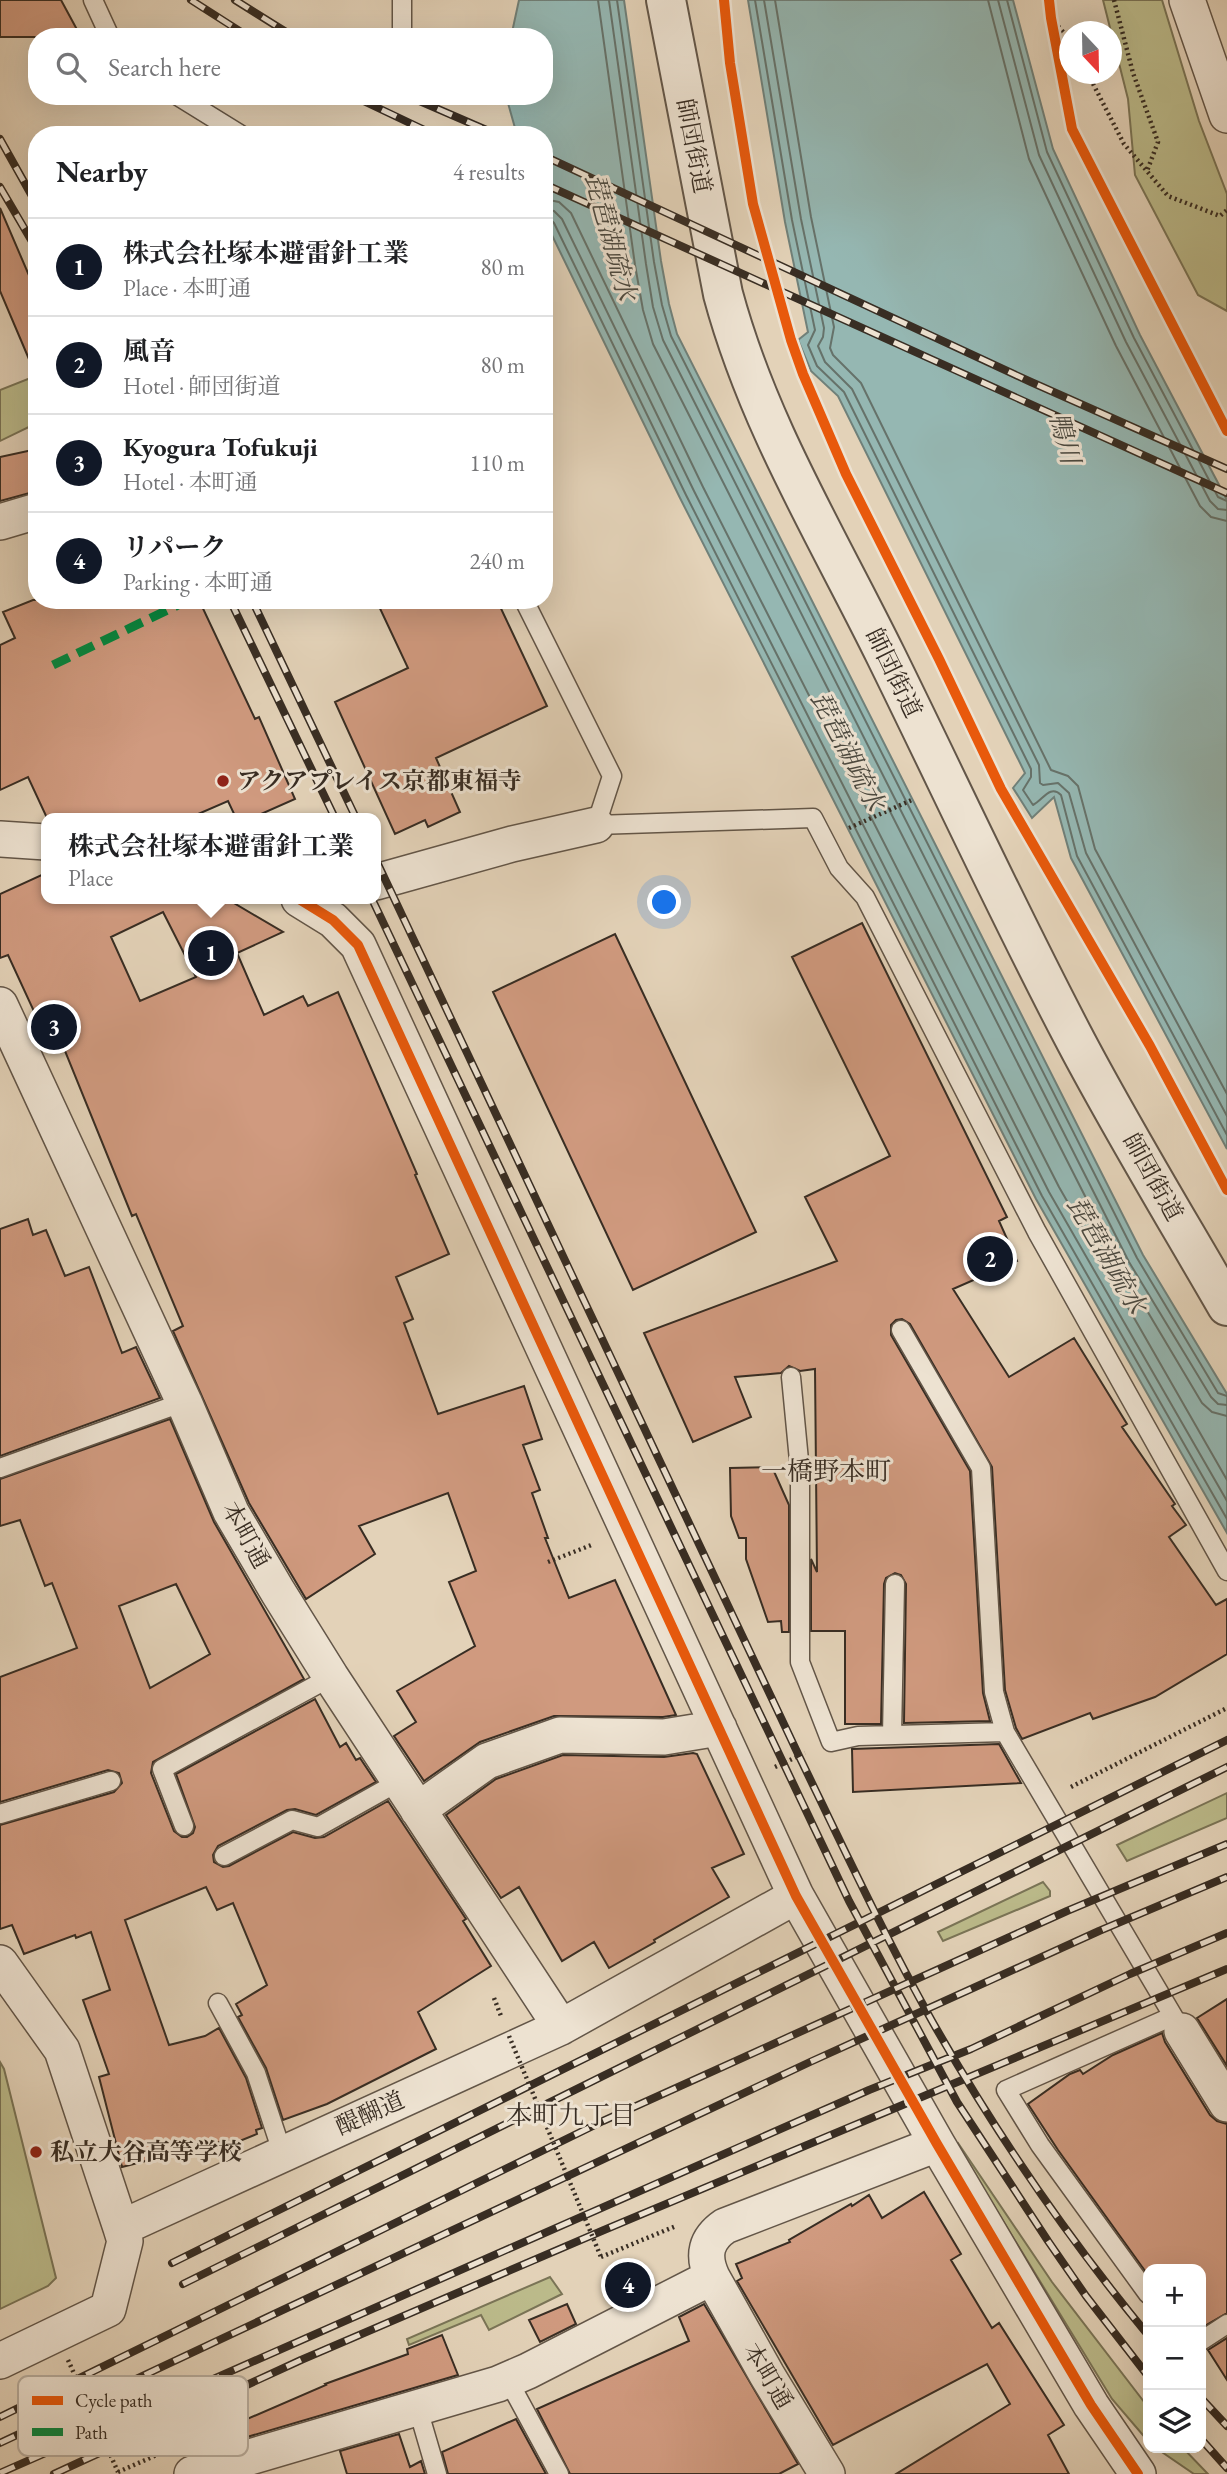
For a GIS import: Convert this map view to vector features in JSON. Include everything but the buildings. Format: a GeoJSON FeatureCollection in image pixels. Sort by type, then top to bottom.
{"type":"FeatureCollection","features":[{"type":"Feature","properties":{"kind":"street","name":"師団街道"},"geometry":{"type":"LineString","coordinates":[[666,0],[723,294],[736,342],[755,394],[1073,1035],[1227,1306]]}},
{"type":"Feature","properties":{"kind":"street"},"geometry":{"type":"LineString","coordinates":[[1187,0],[1227,115]]}},
{"type":"Feature","properties":{"kind":"street"},"geometry":{"type":"LineString","coordinates":[[0,522],[28,514]]}},
{"type":"Feature","properties":{"kind":"street"},"geometry":{"type":"LineString","coordinates":[[381,881],[512,844],[596,825]]}},
{"type":"Feature","properties":{"kind":"street"},"geometry":{"type":"LineString","coordinates":[[0,839],[41,842]]}},
{"type":"Feature","properties":{"kind":"street"},"geometry":{"type":"LineString","coordinates":[[307,904],[333,920],[358,945],[796,1896],[937,2144],[1091,2405],[1138,2474]]}},
{"type":"Feature","properties":{"kind":"street","name":"本町通"},"geometry":{"type":"LineString","coordinates":[[0,1005],[184,1402],[231,1511],[331,1677],[561,2027]]}},
{"type":"Feature","properties":{"kind":"street"},"geometry":{"type":"LineString","coordinates":[[418,1810],[487,1760],[560,1735],[664,1737],[719,1728]]}},
{"type":"Feature","properties":{"kind":"street","name":"醍醐道"},"geometry":{"type":"LineString","coordinates":[[121,2228],[282,2152],[561,2027],[796,1896]]}},
{"type":"Feature","properties":{"kind":"street"},"geometry":{"type":"LineString","coordinates":[[0,1963],[62,2050],[125,2241],[108,2309],[0,2361]]}},
{"type":"Feature","properties":{"kind":"street"},"geometry":{"type":"LineString","coordinates":[[1178,2024],[1227,2104]]}},
{"type":"Feature","properties":{"kind":"street"},"geometry":{"type":"LineString","coordinates":[[192,2474],[418,2409],[508,2380],[712,2277],[705,2254],[716,2232],[725,2226],[937,2144]]}},
{"type":"Feature","properties":{"kind":"street","name":"本町通"},"geometry":{"type":"LineString","coordinates":[[712,2277],[821,2472]]}},
{"type":"Feature","properties":{"kind":"lane"},"geometry":{"type":"LineString","coordinates":[[93,0],[106,28]]}},
{"type":"Feature","properties":{"kind":"lane"},"geometry":{"type":"LineString","coordinates":[[402,0],[402,28]]}},
{"type":"Feature","properties":{"kind":"lane"},"geometry":{"type":"LineString","coordinates":[[193,105],[227,126]]}},
{"type":"Feature","properties":{"kind":"lane"},"geometry":{"type":"LineString","coordinates":[[528,609],[612,776],[596,825],[813,818],[839,868],[865,897],[1037,1232],[1227,1571]]}},
{"type":"Feature","properties":{"kind":"lane"},"geometry":{"type":"LineString","coordinates":[[901,1330],[981,1468],[993,1681],[995,1702],[1005,1732],[1178,2024],[1006,2090],[1040,2146],[1143,2287]]}},
{"type":"Feature","properties":{"kind":"lane"},"geometry":{"type":"LineString","coordinates":[[791,1377],[800,1471],[800,1662],[831,1742],[858,1736],[1005,1732]]}},
{"type":"Feature","properties":{"kind":"lane"},"geometry":{"type":"LineString","coordinates":[[0,1468],[184,1402]]}},
{"type":"Feature","properties":{"kind":"lane"},"geometry":{"type":"LineString","coordinates":[[892,1735],[895,1584]]}},
{"type":"Feature","properties":{"kind":"lane"},"geometry":{"type":"LineString","coordinates":[[184,1826],[162,1769],[331,1677]]}},
{"type":"Feature","properties":{"kind":"lane"},"geometry":{"type":"LineString","coordinates":[[0,1814],[111,1781]]}},
{"type":"Feature","properties":{"kind":"lane"},"geometry":{"type":"LineString","coordinates":[[224,1856],[292,1820],[318,1827],[400,1781]]}},
{"type":"Feature","properties":{"kind":"lane"},"geometry":{"type":"LineString","coordinates":[[218,2003],[256,2073],[282,2152]]}},
{"type":"Feature","properties":{"kind":"lane"},"geometry":{"type":"LineString","coordinates":[[1206,2338],[1227,2324]]}},
{"type":"Feature","properties":{"kind":"lane"},"geometry":{"type":"LineString","coordinates":[[508,2380],[559,2474]]}},
{"type":"Feature","properties":{"kind":"lane"},"geometry":{"type":"LineString","coordinates":[[418,2409],[437,2474]]}},
{"type":"Feature","properties":{"kind":"path"},"geometry":{"type":"LineString","coordinates":[[1114,0],[1133,73],[1158,142],[1147,171]]}},
{"type":"Feature","properties":{"kind":"path"},"geometry":{"type":"LineString","coordinates":[[1050,13],[1059,26]]}},
{"type":"Feature","properties":{"kind":"path"},"geometry":{"type":"LineString","coordinates":[[1050,13],[1055,42]]}},
{"type":"Feature","properties":{"kind":"path"},"geometry":{"type":"LineString","coordinates":[[1093,84],[1124,144],[1168,196],[1220,216],[1227,210]]}},
{"type":"Feature","properties":{"kind":"path"},"geometry":{"type":"LineString","coordinates":[[848,828],[924,794]]}},
{"type":"Feature","properties":{"kind":"path"},"geometry":{"type":"LineString","coordinates":[[548,1562],[627,1531]]}},
{"type":"Feature","properties":{"kind":"path"},"geometry":{"type":"LineString","coordinates":[[1045,1800],[1227,1708]]}},
{"type":"Feature","properties":{"kind":"path"},"geometry":{"type":"LineString","coordinates":[[509,2036],[601,2257],[679,2225]]}},
{"type":"Feature","properties":{"kind":"path"},"geometry":{"type":"LineString","coordinates":[[68,2360],[75,2376]]}},
{"type":"Feature","properties":{"kind":"path"},"geometry":{"type":"LineString","coordinates":[[111,2456],[118,2472],[153,2456]]}},
{"type":"Feature","properties":{"kind":"shaded area"},"geometry":{"type":"Polygon","coordinates":[[[1103,0],[1162,0],[1199,121],[1227,194],[1227,311],[1198,295],[1135,175],[1128,99],[1122,75],[1122,21],[1108,21],[1103,0]]]}},
{"type":"Feature","properties":{"kind":"shaded area"},"geometry":{"type":"Polygon","coordinates":[[[28,379],[28,427],[0,441],[0,390],[28,379]]]}},
{"type":"Feature","properties":{"kind":"shaded area"},"geometry":{"type":"Polygon","coordinates":[[[1227,1793],[1227,1818],[1127,1861],[1117,1845],[1227,1793]]]}},
{"type":"Feature","properties":{"kind":"shaded area"},"geometry":{"type":"Polygon","coordinates":[[[1043,1882],[1050,1891],[1050,1896],[943,1941],[938,1932],[1043,1882]]]}},
{"type":"Feature","properties":{"kind":"shaded area"},"geometry":{"type":"Polygon","coordinates":[[[0,2062],[4,2069],[56,2278],[48,2286],[0,2309],[0,2062]]]}},
{"type":"Feature","properties":{"kind":"shaded area"},"geometry":{"type":"Polygon","coordinates":[[[958,2143],[1052,2282],[1143,2400],[1143,2435],[1112,2399],[956,2144],[958,2143]]]}},
{"type":"Feature","properties":{"kind":"shaded area"},"geometry":{"type":"Polygon","coordinates":[[[550,2277],[562,2294],[489,2330],[481,2315],[409,2345],[407,2339],[550,2277]]]}},
{"type":"Feature","properties":{"kind":"shaded area"},"geometry":{"type":"Polygon","coordinates":[[[1163,2453],[1188,2453],[1208,2474],[1194,2474],[1163,2453]]]}},
{"type":"Feature","properties":{"kind":"water","name":"琵琶湖疏水"},"geometry":{"type":"Polygon","coordinates":[[[519,0],[624,0],[661,261],[677,334],[1143,1255],[1227,1394],[1227,1533],[1036,1199],[680,498],[553,237],[553,126],[514,126],[509,105],[553,105],[553,28],[513,28],[519,0]]]}},
{"type":"Feature","properties":{"kind":"water","name":"鴨川"},"geometry":{"type":"Polygon","coordinates":[[[748,0],[1013,0],[1053,149],[1140,335],[1227,500],[1227,1149],[1071,858],[1054,797],[1032,818],[1013,788],[1025,773],[838,396],[811,371],[798,340],[808,332],[785,222],[748,0]]]}},
{"type":"Feature","properties":{"kind":"railway"},"geometry":{"type":"LineString","coordinates":[[191,0],[235,28]]}},
{"type":"Feature","properties":{"kind":"railway"},"geometry":{"type":"LineString","coordinates":[[235,0],[280,28]]}},
{"type":"Feature","properties":{"kind":"railway"},"geometry":{"type":"LineString","coordinates":[[372,105],[416,126]]}},
{"type":"Feature","properties":{"kind":"railway"},"geometry":{"type":"LineString","coordinates":[[429,105],[477,126]]}},
{"type":"Feature","properties":{"kind":"railway"},"geometry":{"type":"LineString","coordinates":[[0,139],[28,189]]}},
{"type":"Feature","properties":{"kind":"railway"},"geometry":{"type":"LineString","coordinates":[[553,160],[1031,382],[1227,469]]}},
{"type":"Feature","properties":{"kind":"railway"},"geometry":{"type":"LineString","coordinates":[[0,187],[28,235]]}},
{"type":"Feature","properties":{"kind":"railway"},"geometry":{"type":"LineString","coordinates":[[553,188],[1227,493]]}},
{"type":"Feature","properties":{"kind":"railway"},"geometry":{"type":"LineString","coordinates":[[234,609],[333,813]]}},
{"type":"Feature","properties":{"kind":"railway"},"geometry":{"type":"LineString","coordinates":[[256,609],[354,813]]}},
{"type":"Feature","properties":{"kind":"railway"},"geometry":{"type":"LineString","coordinates":[[381,871],[799,1756],[897,1956],[956,2062],[1007,2143],[1061,2222],[1143,2329]]}},
{"type":"Feature","properties":{"kind":"railway"},"geometry":{"type":"LineString","coordinates":[[374,904],[849,1901],[957,2102],[1086,2296],[1143,2370]]}},
{"type":"Feature","properties":{"kind":"railway"},"geometry":{"type":"LineString","coordinates":[[172,2263],[1227,1740]]}},
{"type":"Feature","properties":{"kind":"railway"},"geometry":{"type":"LineString","coordinates":[[183,2284],[1227,1767]]}},
{"type":"Feature","properties":{"kind":"railway"},"geometry":{"type":"LineString","coordinates":[[84,2376],[603,2121],[1067,1911],[1227,1844]]}},
{"type":"Feature","properties":{"kind":"railway"},"geometry":{"type":"LineString","coordinates":[[142,2376],[810,2062],[1099,1931],[1227,1877]]}},
{"type":"Feature","properties":{"kind":"railway"},"geometry":{"type":"LineString","coordinates":[[220,2376],[869,2090],[971,2049],[1130,1974],[1227,1933]]}},
{"type":"Feature","properties":{"kind":"railway"},"geometry":{"type":"LineString","coordinates":[[248,2384],[604,2230],[1227,1969]]}},
{"type":"Feature","properties":{"kind":"railway"},"geometry":{"type":"LineString","coordinates":[[1206,2403],[1227,2426]]}},
{"type":"Feature","properties":{"kind":"railway"},"geometry":{"type":"LineString","coordinates":[[0,2417],[18,2408]]}},
{"type":"Feature","properties":{"kind":"railway"},"geometry":{"type":"LineString","coordinates":[[0,2443],[18,2435]]}},
{"type":"Feature","properties":{"kind":"railway"},"geometry":{"type":"LineString","coordinates":[[1206,2445],[1227,2468]]}},
{"type":"Feature","properties":{"kind":"railway"},"geometry":{"type":"LineString","coordinates":[[0,2473],[39,2456]]}},
{"type":"Feature","properties":{"kind":"railway"},"geometry":{"type":"LineString","coordinates":[[54,2474],[93,2456]]}},
{"type":"Feature","properties":{"kind":"marked path"},"geometry":{"type":"LineString","coordinates":[[53,665],[170,609]]}},
{"type":"Feature","properties":{"kind":"cycle path"},"geometry":{"type":"LineString","coordinates":[[724,0],[730,63],[753,204],[803,374],[846,474],[1001,789],[1150,1046],[1227,1190]]}},
{"type":"Feature","properties":{"kind":"cycle path"},"geometry":{"type":"LineString","coordinates":[[1049,0],[1072,129],[1227,431]]}},
{"type":"Feature","properties":{"kind":"cycle path"},"geometry":{"type":"LineString","coordinates":[[307,904],[333,920],[358,945],[796,1896],[937,2144],[1091,2405],[1138,2474]]}},
{"type":"Feature","properties":{"kind":"place","name":"アクアプレイス京都東福寺"},"geometry":{"type":"Point","coordinates":[223,781]}},
{"type":"Feature","properties":{"kind":"place","name":"株式会社塚本避雷針工業"},"geometry":{"type":"Point","coordinates":[211,953]}},
{"type":"Feature","properties":{"kind":"place","name":"Kyogura Tofukuji"},"geometry":{"type":"Point","coordinates":[54,1027]}},
{"type":"Feature","properties":{"kind":"place","name":"風音"},"geometry":{"type":"Point","coordinates":[990,1259]}},
{"type":"Feature","properties":{"kind":"place","name":"私立大谷高等学校"},"geometry":{"type":"Point","coordinates":[36,2152]}},
{"type":"Feature","properties":{"kind":"place","name":"リパーク"},"geometry":{"type":"Point","coordinates":[628,2285]}},
{"type":"Feature","properties":{"kind":"district","name":"一橋野本町"},"geometry":{"type":"Point","coordinates":[826,1471]}},
{"type":"Feature","properties":{"kind":"district","name":"本町九丁目"},"geometry":{"type":"Point","coordinates":[571,2115]}}]}
